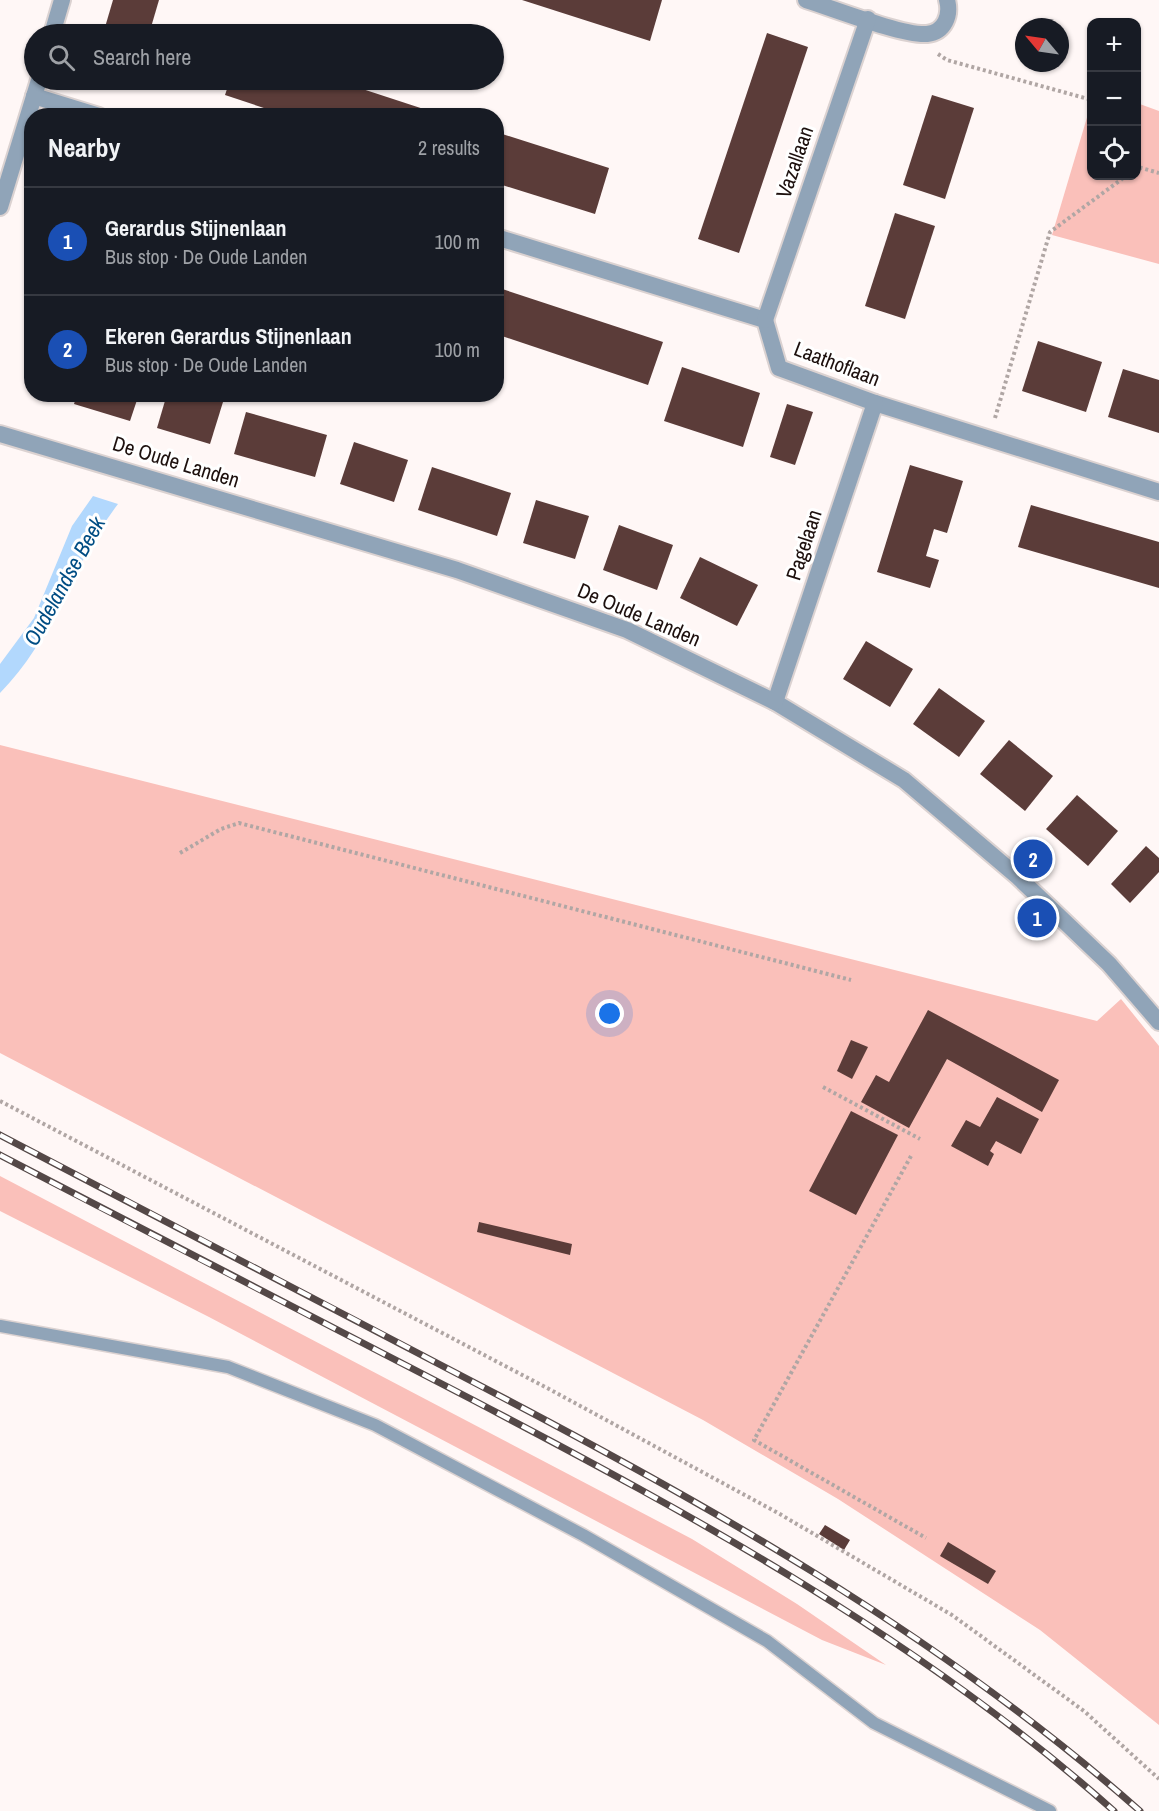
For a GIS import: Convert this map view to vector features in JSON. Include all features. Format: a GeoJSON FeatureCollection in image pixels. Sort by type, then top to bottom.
{"type":"FeatureCollection","features":[{"type":"Feature","properties":{"kind":"street"},"geometry":{"type":"LineString","coordinates":[[55,24],[62,0]]}},
{"type":"Feature","properties":{"kind":"street"},"geometry":{"type":"LineString","coordinates":[[806,0],[906,31],[928,34],[944,25],[950,12],[947,0]]}},
{"type":"Feature","properties":{"kind":"street"},"geometry":{"type":"LineString","coordinates":[[843,12],[857,0]]}},
{"type":"Feature","properties":{"kind":"street","name":"Vazallaan"},"geometry":{"type":"LineString","coordinates":[[765,320],[868,19]]}},
{"type":"Feature","properties":{"kind":"street"},"geometry":{"type":"LineString","coordinates":[[31,108],[36,90]]}},
{"type":"Feature","properties":{"kind":"street"},"geometry":{"type":"LineString","coordinates":[[41,90],[81,108]]}},
{"type":"Feature","properties":{"kind":"street"},"geometry":{"type":"LineString","coordinates":[[0,207],[24,130]]}},
{"type":"Feature","properties":{"kind":"street"},"geometry":{"type":"LineString","coordinates":[[504,239],[765,320]]}},
{"type":"Feature","properties":{"kind":"street","name":"Laathoflaan"},"geometry":{"type":"LineString","coordinates":[[765,320],[779,369],[875,403],[1159,492]]}},
{"type":"Feature","properties":{"kind":"street","name":"Pagelaan"},"geometry":{"type":"LineString","coordinates":[[775,702],[875,403]]}},
{"type":"Feature","properties":{"kind":"street","name":"De Oude Landen"},"geometry":{"type":"LineString","coordinates":[[0,434],[457,570],[627,630],[775,702],[904,780],[1018,877],[1109,964],[1159,1022]]}},
{"type":"Feature","properties":{"kind":"lane"},"geometry":{"type":"LineString","coordinates":[[0,1326],[228,1367],[375,1425],[583,1535],[767,1641],[874,1723],[1050,1811]]}},
{"type":"Feature","properties":{"kind":"path"},"geometry":{"type":"LineString","coordinates":[[906,31],[946,60],[1087,99]]}},
{"type":"Feature","properties":{"kind":"path"},"geometry":{"type":"LineString","coordinates":[[1141,167],[1159,173]]}},
{"type":"Feature","properties":{"kind":"path"},"geometry":{"type":"LineString","coordinates":[[989,439],[1050,232],[1121,180]]}},
{"type":"Feature","properties":{"kind":"path"},"geometry":{"type":"LineString","coordinates":[[180,853],[221,829],[239,823],[851,980]]}},
{"type":"Feature","properties":{"kind":"path"},"geometry":{"type":"LineString","coordinates":[[823,1087],[920,1139]]}},
{"type":"Feature","properties":{"kind":"path"},"geometry":{"type":"LineString","coordinates":[[0,1101],[549,1389],[778,1513],[952,1616],[1084,1711],[1159,1779]]}},
{"type":"Feature","properties":{"kind":"path"},"geometry":{"type":"LineString","coordinates":[[910,1156],[754,1440],[926,1538]]}},
{"type":"Feature","properties":{"kind":"shaded area"},"geometry":{"type":"Polygon","coordinates":[[[1141,104],[1159,111],[1159,264],[1052,235],[1087,117],[1087,180],[1141,180],[1141,104]]]}},
{"type":"Feature","properties":{"kind":"shaded area"},"geometry":{"type":"Polygon","coordinates":[[[0,745],[1097,1021],[1121,999],[1159,1046],[1159,1725],[1040,1630],[838,1499],[703,1420],[0,1053],[0,745]]]}},
{"type":"Feature","properties":{"kind":"shaded area"},"geometry":{"type":"Polygon","coordinates":[[[0,1176],[692,1539],[797,1604],[886,1665],[822,1640],[209,1317],[0,1211],[0,1176]]]}},
{"type":"Feature","properties":{"kind":"water","name":"Oudelandse Beek"},"geometry":{"type":"Polygon","coordinates":[[[93,496],[118,504],[88,551],[35,649],[0,693],[0,664],[34,618],[72,526],[93,496]]]}},
{"type":"Feature","properties":{"kind":"building"},"geometry":{"type":"Polygon","coordinates":[[[113,0],[159,0],[152,24],[106,24],[113,0]]]}},
{"type":"Feature","properties":{"kind":"building"},"geometry":{"type":"Polygon","coordinates":[[[522,0],[662,0],[650,41],[522,0]]]}},
{"type":"Feature","properties":{"kind":"building"},"geometry":{"type":"Polygon","coordinates":[[[767,33],[808,47],[739,253],[698,239],[767,33]]]}},
{"type":"Feature","properties":{"kind":"building"},"geometry":{"type":"Polygon","coordinates":[[[227,90],[366,90],[421,108],[264,108],[225,95],[227,90]]]}},
{"type":"Feature","properties":{"kind":"building"},"geometry":{"type":"Polygon","coordinates":[[[932,95],[974,108],[945,199],[903,185],[932,95]]]}},
{"type":"Feature","properties":{"kind":"building"},"geometry":{"type":"Polygon","coordinates":[[[504,135],[609,168],[595,214],[504,186],[504,135]]]}},
{"type":"Feature","properties":{"kind":"building"},"geometry":{"type":"Polygon","coordinates":[[[895,213],[935,226],[905,319],[865,306],[895,213]]]}},
{"type":"Feature","properties":{"kind":"building"},"geometry":{"type":"Polygon","coordinates":[[[504,290],[663,342],[648,385],[504,337],[504,290]]]}},
{"type":"Feature","properties":{"kind":"building"},"geometry":{"type":"Polygon","coordinates":[[[1038,341],[1102,362],[1086,412],[1022,391],[1038,341]]]}},
{"type":"Feature","properties":{"kind":"building"},"geometry":{"type":"Polygon","coordinates":[[[682,367],[760,393],[743,447],[664,421],[682,367]]]}},
{"type":"Feature","properties":{"kind":"building"},"geometry":{"type":"Polygon","coordinates":[[[1123,369],[1159,380],[1159,433],[1108,417],[1123,369]]]}},
{"type":"Feature","properties":{"kind":"building"},"geometry":{"type":"Polygon","coordinates":[[[75,402],[136,402],[130,421],[74,404],[75,402]]]}},
{"type":"Feature","properties":{"kind":"building"},"geometry":{"type":"Polygon","coordinates":[[[165,402],[223,402],[210,444],[157,428],[165,402]]]}},
{"type":"Feature","properties":{"kind":"building"},"geometry":{"type":"Polygon","coordinates":[[[787,404],[813,412],[795,465],[770,457],[787,404]]]}},
{"type":"Feature","properties":{"kind":"building"},"geometry":{"type":"Polygon","coordinates":[[[246,412],[327,435],[315,477],[234,454],[246,412]]]}},
{"type":"Feature","properties":{"kind":"building"},"geometry":{"type":"Polygon","coordinates":[[[354,442],[408,460],[394,502],[340,484],[354,442]]]}},
{"type":"Feature","properties":{"kind":"building"},"geometry":{"type":"Polygon","coordinates":[[[910,465],[963,481],[947,533],[934,529],[926,556],[939,560],[930,588],[877,572],[910,465]]]}},
{"type":"Feature","properties":{"kind":"building"},"geometry":{"type":"Polygon","coordinates":[[[432,467],[511,493],[497,536],[418,510],[432,467]]]}},
{"type":"Feature","properties":{"kind":"building"},"geometry":{"type":"Polygon","coordinates":[[[536,500],[589,516],[575,559],[523,543],[536,500]]]}},
{"type":"Feature","properties":{"kind":"building"},"geometry":{"type":"Polygon","coordinates":[[[1031,505],[1159,542],[1159,588],[1018,547],[1031,505]]]}},
{"type":"Feature","properties":{"kind":"building"},"geometry":{"type":"Polygon","coordinates":[[[619,525],[673,545],[657,590],[603,570],[619,525]]]}},
{"type":"Feature","properties":{"kind":"building"},"geometry":{"type":"Polygon","coordinates":[[[700,557],[758,585],[737,626],[680,598],[700,557]]]}},
{"type":"Feature","properties":{"kind":"building"},"geometry":{"type":"Polygon","coordinates":[[[866,641],[913,669],[890,707],[843,679],[866,641]]]}},
{"type":"Feature","properties":{"kind":"building"},"geometry":{"type":"Polygon","coordinates":[[[939,688],[985,721],[959,757],[913,724],[939,688]]]}},
{"type":"Feature","properties":{"kind":"building"},"geometry":{"type":"Polygon","coordinates":[[[1009,740],[1053,776],[1025,811],[980,774],[1009,740]]]}},
{"type":"Feature","properties":{"kind":"building"},"geometry":{"type":"Polygon","coordinates":[[[1077,795],[1118,831],[1088,866],[1046,829],[1077,795]]]}},
{"type":"Feature","properties":{"kind":"building"},"geometry":{"type":"Polygon","coordinates":[[[1146,846],[1159,858],[1159,872],[1130,903],[1111,884],[1146,846]]]}},
{"type":"Feature","properties":{"kind":"building"},"geometry":{"type":"Polygon","coordinates":[[[928,1010],[1059,1080],[1042,1112],[947,1059],[909,1128],[861,1102],[876,1075],[889,1082],[928,1010]]]}},
{"type":"Feature","properties":{"kind":"building"},"geometry":{"type":"Polygon","coordinates":[[[851,1040],[868,1047],[852,1079],[837,1071],[851,1040]]]}},
{"type":"Feature","properties":{"kind":"building"},"geometry":{"type":"Polygon","coordinates":[[[997,1097],[1039,1119],[1021,1154],[996,1141],[990,1151],[994,1154],[988,1166],[951,1146],[966,1120],[980,1127],[997,1097]]]}},
{"type":"Feature","properties":{"kind":"building"},"geometry":{"type":"Polygon","coordinates":[[[851,1111],[898,1135],[856,1215],[809,1191],[851,1111]]]}},
{"type":"Feature","properties":{"kind":"building"},"geometry":{"type":"Polygon","coordinates":[[[479,1222],[572,1244],[570,1255],[477,1232],[479,1222]]]}},
{"type":"Feature","properties":{"kind":"building"},"geometry":{"type":"Polygon","coordinates":[[[825,1525],[850,1540],[844,1550],[819,1534],[825,1525]]]}},
{"type":"Feature","properties":{"kind":"building"},"geometry":{"type":"Polygon","coordinates":[[[948,1542],[996,1571],[988,1584],[940,1556],[948,1542]]]}},
{"type":"Feature","properties":{"kind":"railway"},"geometry":{"type":"LineString","coordinates":[[0,1135],[546,1421],[725,1519],[812,1571],[981,1684],[1062,1745],[1140,1811]]}},
{"type":"Feature","properties":{"kind":"railway"},"geometry":{"type":"LineString","coordinates":[[0,1155],[469,1398],[722,1535],[885,1636],[964,1691],[1040,1749],[1114,1811]]}},
{"type":"Feature","properties":{"kind":"place","name":"Ekeren Gerardus Stijnenlaan"},"geometry":{"type":"Point","coordinates":[1033,859]}},
{"type":"Feature","properties":{"kind":"place","name":"Gerardus Stijnenlaan"},"geometry":{"type":"Point","coordinates":[1037,918]}}]}
